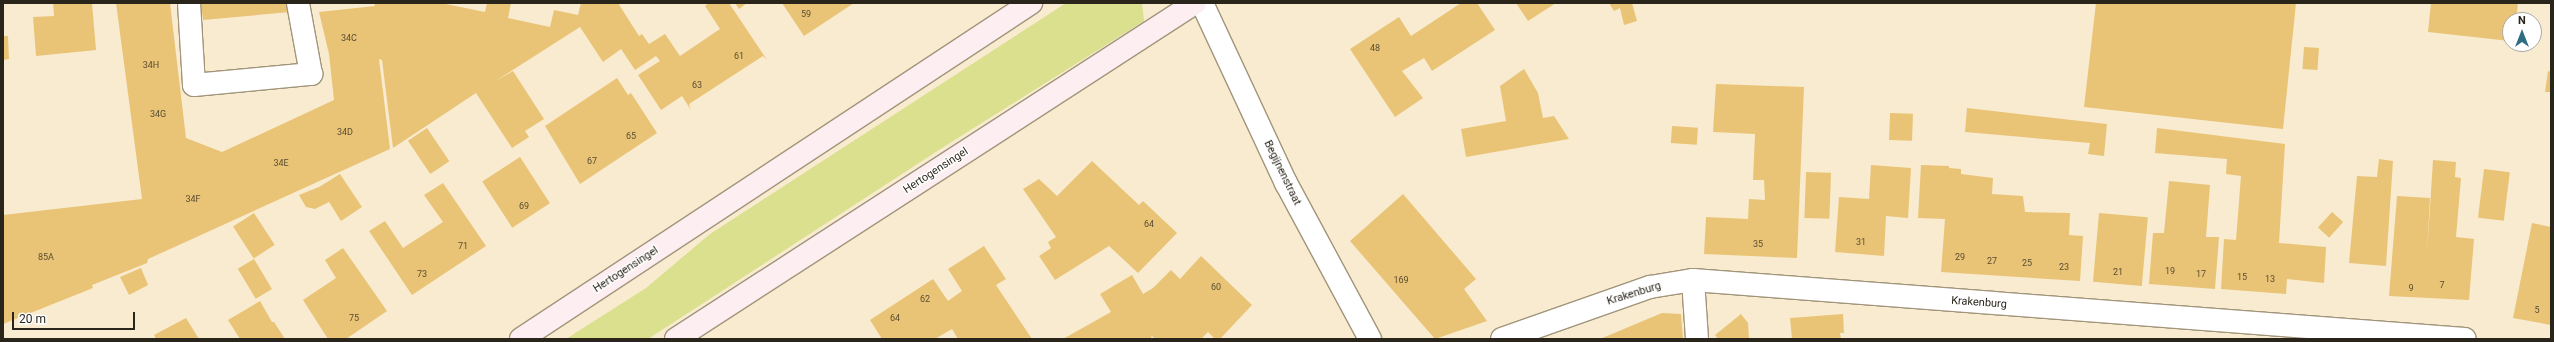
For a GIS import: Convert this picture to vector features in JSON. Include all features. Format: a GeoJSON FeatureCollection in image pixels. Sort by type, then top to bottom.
{"type":"FeatureCollection","features":[{"type":"Feature","properties":{"kind":"main road","name":"Hertogensingel"},"geometry":{"type":"LineString","coordinates":[[521,339],[1031,3]]}},
{"type":"Feature","properties":{"kind":"main road","name":"Hertogensingel"},"geometry":{"type":"LineString","coordinates":[[676,339],[1195,3]]}},
{"type":"Feature","properties":{"kind":"street"},"geometry":{"type":"LineString","coordinates":[[189,3],[194,85],[311,74],[298,3]]}},
{"type":"Feature","properties":{"kind":"street","name":"Begijnenstraat"},"geometry":{"type":"LineString","coordinates":[[1202,3],[1286,183],[1370,339]]}},
{"type":"Feature","properties":{"kind":"street"},"geometry":{"type":"LineString","coordinates":[[1692,280],[1697,339]]}},
{"type":"Feature","properties":{"kind":"street","name":"Krakenburg"},"geometry":{"type":"LineString","coordinates":[[1502,339],[1650,287],[1692,280],[2465,339]]}},
{"type":"Feature","properties":{"kind":"green space"},"geometry":{"type":"Polygon","coordinates":[[[1066,3],[1142,3],[1144,21],[942,148],[648,339],[566,339],[646,288],[710,234],[1066,3]]]}},
{"type":"Feature","properties":{"kind":"building"},"geometry":{"type":"Polygon","coordinates":[[[53,3],[92,3],[96,50],[36,56],[33,17],[54,16],[53,3]]]}},
{"type":"Feature","properties":{"kind":"building"},"geometry":{"type":"Polygon","coordinates":[[[116,3],[170,3],[186,138],[222,152],[334,100],[329,54],[319,12],[375,6],[374,3],[441,3],[485,12],[487,3],[511,3],[508,18],[550,27],[554,10],[578,15],[581,3],[618,3],[639,36],[642,34],[649,44],[665,34],[680,56],[720,29],[705,6],[709,3],[729,3],[767,60],[763,56],[689,104],[691,110],[682,96],[661,110],[638,75],[660,61],[656,56],[635,70],[621,49],[603,62],[580,27],[494,82],[513,71],[544,119],[525,131],[529,137],[512,148],[476,93],[393,148],[382,60],[379,59],[390,149],[148,259],[147,263],[92,285],[93,288],[3,324],[3,215],[142,199],[116,3]]]}},
{"type":"Feature","properties":{"kind":"building"},"geometry":{"type":"Polygon","coordinates":[[[201,3],[289,3],[290,12],[203,20],[201,3]]]}},
{"type":"Feature","properties":{"kind":"building"},"geometry":{"type":"Polygon","coordinates":[[[735,3],[747,3],[739,9],[735,3]]]}},
{"type":"Feature","properties":{"kind":"building"},"geometry":{"type":"Polygon","coordinates":[[[782,3],[854,3],[804,36],[782,3]]]}},
{"type":"Feature","properties":{"kind":"building"},"geometry":{"type":"Polygon","coordinates":[[[1461,3],[1477,3],[1495,30],[1432,71],[1424,58],[1402,71],[1423,98],[1395,117],[1350,49],[1399,17],[1411,36],[1461,3]]]}},
{"type":"Feature","properties":{"kind":"building"},"geometry":{"type":"Polygon","coordinates":[[[1516,3],[1556,3],[1528,21],[1516,3]]]}},
{"type":"Feature","properties":{"kind":"building"},"geometry":{"type":"Polygon","coordinates":[[[1609,3],[1632,3],[1637,21],[1624,25],[1620,8],[1614,11],[1609,3]]]}},
{"type":"Feature","properties":{"kind":"building"},"geometry":{"type":"Polygon","coordinates":[[[2096,3],[2296,3],[2283,129],[2084,107],[2096,3]]]}},
{"type":"Feature","properties":{"kind":"building"},"geometry":{"type":"Polygon","coordinates":[[[2431,3],[2518,3],[2517,12],[2502,12],[2502,40],[2428,32],[2431,3]]]}},
{"type":"Feature","properties":{"kind":"building"},"geometry":{"type":"Polygon","coordinates":[[[3,36],[8,36],[9,59],[3,60],[3,36]]]}},
{"type":"Feature","properties":{"kind":"building"},"geometry":{"type":"Polygon","coordinates":[[[2304,47],[2319,48],[2317,70],[2302,69],[2304,47]]]}},
{"type":"Feature","properties":{"kind":"building"},"geometry":{"type":"Polygon","coordinates":[[[1524,69],[1538,93],[1543,118],[1554,116],[1569,139],[1466,157],[1461,129],[1506,121],[1500,86],[1524,69]]]}},
{"type":"Feature","properties":{"kind":"building"},"geometry":{"type":"Polygon","coordinates":[[[2548,71],[2551,72],[2551,92],[2545,92],[2548,71]]]}},
{"type":"Feature","properties":{"kind":"building"},"geometry":{"type":"Polygon","coordinates":[[[617,78],[628,95],[631,93],[657,133],[580,184],[545,126],[617,78]]]}},
{"type":"Feature","properties":{"kind":"building"},"geometry":{"type":"Polygon","coordinates":[[[1716,84],[1804,87],[1797,258],[1704,254],[1706,217],[1748,219],[1749,199],[1765,200],[1764,180],[1753,180],[1755,134],[1713,132],[1716,84]]]}},
{"type":"Feature","properties":{"kind":"building"},"geometry":{"type":"Polygon","coordinates":[[[1967,108],[2107,124],[2104,156],[2088,154],[2090,143],[1965,132],[1967,108]]]}},
{"type":"Feature","properties":{"kind":"building"},"geometry":{"type":"Polygon","coordinates":[[[1890,113],[1913,114],[1912,141],[1889,140],[1890,113]]]}},
{"type":"Feature","properties":{"kind":"building"},"geometry":{"type":"Polygon","coordinates":[[[1672,126],[1698,128],[1697,145],[1671,143],[1672,126]]]}},
{"type":"Feature","properties":{"kind":"building"},"geometry":{"type":"Polygon","coordinates":[[[427,128],[449,161],[430,174],[408,141],[427,128]]]}},
{"type":"Feature","properties":{"kind":"building"},"geometry":{"type":"Polygon","coordinates":[[[2157,128],[2285,144],[2279,243],[2326,247],[2324,283],[2287,279],[2286,294],[2221,289],[2224,239],[2236,240],[2241,176],[2226,174],[2227,159],[2155,153],[2157,128]]]}},
{"type":"Feature","properties":{"kind":"building"},"geometry":{"type":"Polygon","coordinates":[[[520,157],[550,203],[512,228],[482,182],[520,157]]]}},
{"type":"Feature","properties":{"kind":"building"},"geometry":{"type":"Polygon","coordinates":[[[2379,159],[2393,161],[2386,266],[2349,263],[2357,176],[2377,177],[2379,159]]]}},
{"type":"Feature","properties":{"kind":"building"},"geometry":{"type":"Polygon","coordinates":[[[2433,160],[2456,162],[2455,177],[2461,178],[2456,237],[2474,239],[2469,300],[2389,296],[2397,196],[2430,198],[2427,255],[2433,160]]]}},
{"type":"Feature","properties":{"kind":"building"},"geometry":{"type":"Polygon","coordinates":[[[1092,161],[1139,205],[1143,201],[1177,233],[1138,273],[1109,246],[1055,280],[1039,256],[1051,248],[1048,242],[1056,237],[1023,189],[1039,179],[1057,196],[1092,161]]]}},
{"type":"Feature","properties":{"kind":"building"},"geometry":{"type":"Polygon","coordinates":[[[1871,165],[1911,168],[1908,218],[1886,216],[1884,256],[1835,252],[1839,197],[1869,199],[1871,165]]]}},
{"type":"Feature","properties":{"kind":"building"},"geometry":{"type":"Polygon","coordinates":[[[1921,165],[1949,166],[1949,168],[1961,169],[1961,174],[1993,178],[1992,194],[2023,196],[2025,212],[2070,213],[2069,235],[2083,236],[2080,281],[1941,272],[1945,219],[1918,218],[1921,165]]]}},
{"type":"Feature","properties":{"kind":"building"},"geometry":{"type":"Polygon","coordinates":[[[2484,169],[2510,172],[2504,221],[2478,218],[2484,169]]]}},
{"type":"Feature","properties":{"kind":"building"},"geometry":{"type":"Polygon","coordinates":[[[1806,172],[1831,173],[1829,219],[1804,218],[1806,172]]]}},
{"type":"Feature","properties":{"kind":"building"},"geometry":{"type":"Polygon","coordinates":[[[340,174],[362,207],[341,221],[329,202],[315,209],[306,207],[299,195],[319,187],[340,174]]]}},
{"type":"Feature","properties":{"kind":"building"},"geometry":{"type":"Polygon","coordinates":[[[2169,181],[2210,185],[2206,237],[2219,237],[2215,289],[2149,284],[2153,233],[2164,233],[2169,181]]]}},
{"type":"Feature","properties":{"kind":"building"},"geometry":{"type":"Polygon","coordinates":[[[443,183],[486,246],[412,295],[369,231],[385,221],[403,248],[443,222],[424,195],[443,183]]]}},
{"type":"Feature","properties":{"kind":"building"},"geometry":{"type":"Polygon","coordinates":[[[1403,194],[1476,279],[1464,289],[1487,321],[1435,339],[1350,241],[1403,194]]]}},
{"type":"Feature","properties":{"kind":"building"},"geometry":{"type":"Polygon","coordinates":[[[2332,212],[2343,222],[2329,238],[2318,228],[2332,212]]]}},
{"type":"Feature","properties":{"kind":"building"},"geometry":{"type":"Polygon","coordinates":[[[254,213],[275,245],[254,258],[233,227],[254,213]]]}},
{"type":"Feature","properties":{"kind":"building"},"geometry":{"type":"Polygon","coordinates":[[[2099,213],[2148,217],[2142,286],[2093,282],[2099,213]]]}},
{"type":"Feature","properties":{"kind":"building"},"geometry":{"type":"Polygon","coordinates":[[[2532,223],[2551,227],[2551,325],[2513,318],[2532,223]]]}},
{"type":"Feature","properties":{"kind":"building"},"geometry":{"type":"Polygon","coordinates":[[[984,246],[1006,279],[996,285],[1032,339],[958,339],[952,329],[935,339],[882,339],[870,320],[933,279],[948,301],[962,291],[948,269],[984,246]]]}},
{"type":"Feature","properties":{"kind":"building"},"geometry":{"type":"Polygon","coordinates":[[[343,248],[387,311],[346,339],[328,339],[303,300],[336,278],[325,260],[343,248]]]}},
{"type":"Feature","properties":{"kind":"building"},"geometry":{"type":"Polygon","coordinates":[[[1201,256],[1252,305],[1220,339],[1215,339],[1208,332],[1201,339],[1155,339],[1152,336],[1150,339],[1063,339],[1111,312],[1100,294],[1132,275],[1143,294],[1153,288],[1171,270],[1180,279],[1201,256]]]}},
{"type":"Feature","properties":{"kind":"building"},"geometry":{"type":"Polygon","coordinates":[[[254,259],[272,289],[256,299],[238,269],[254,259]]]}},
{"type":"Feature","properties":{"kind":"building"},"geometry":{"type":"Polygon","coordinates":[[[141,268],[148,285],[129,295],[120,277],[141,268]]]}},
{"type":"Feature","properties":{"kind":"building"},"geometry":{"type":"Polygon","coordinates":[[[260,301],[272,322],[274,322],[285,339],[240,339],[228,320],[260,301]]]}},
{"type":"Feature","properties":{"kind":"building"},"geometry":{"type":"Polygon","coordinates":[[[1662,313],[1681,314],[1683,339],[1600,339],[1662,313]]]}},
{"type":"Feature","properties":{"kind":"building"},"geometry":{"type":"Polygon","coordinates":[[[1741,314],[1748,323],[1749,339],[1718,339],[1715,335],[1741,314]]]}},
{"type":"Feature","properties":{"kind":"building"},"geometry":{"type":"Polygon","coordinates":[[[1843,314],[1844,333],[1840,333],[1841,339],[1792,339],[1790,318],[1843,314]]]}},
{"type":"Feature","properties":{"kind":"building"},"geometry":{"type":"Polygon","coordinates":[[[186,318],[199,339],[156,339],[154,335],[186,318]]]}}]}
